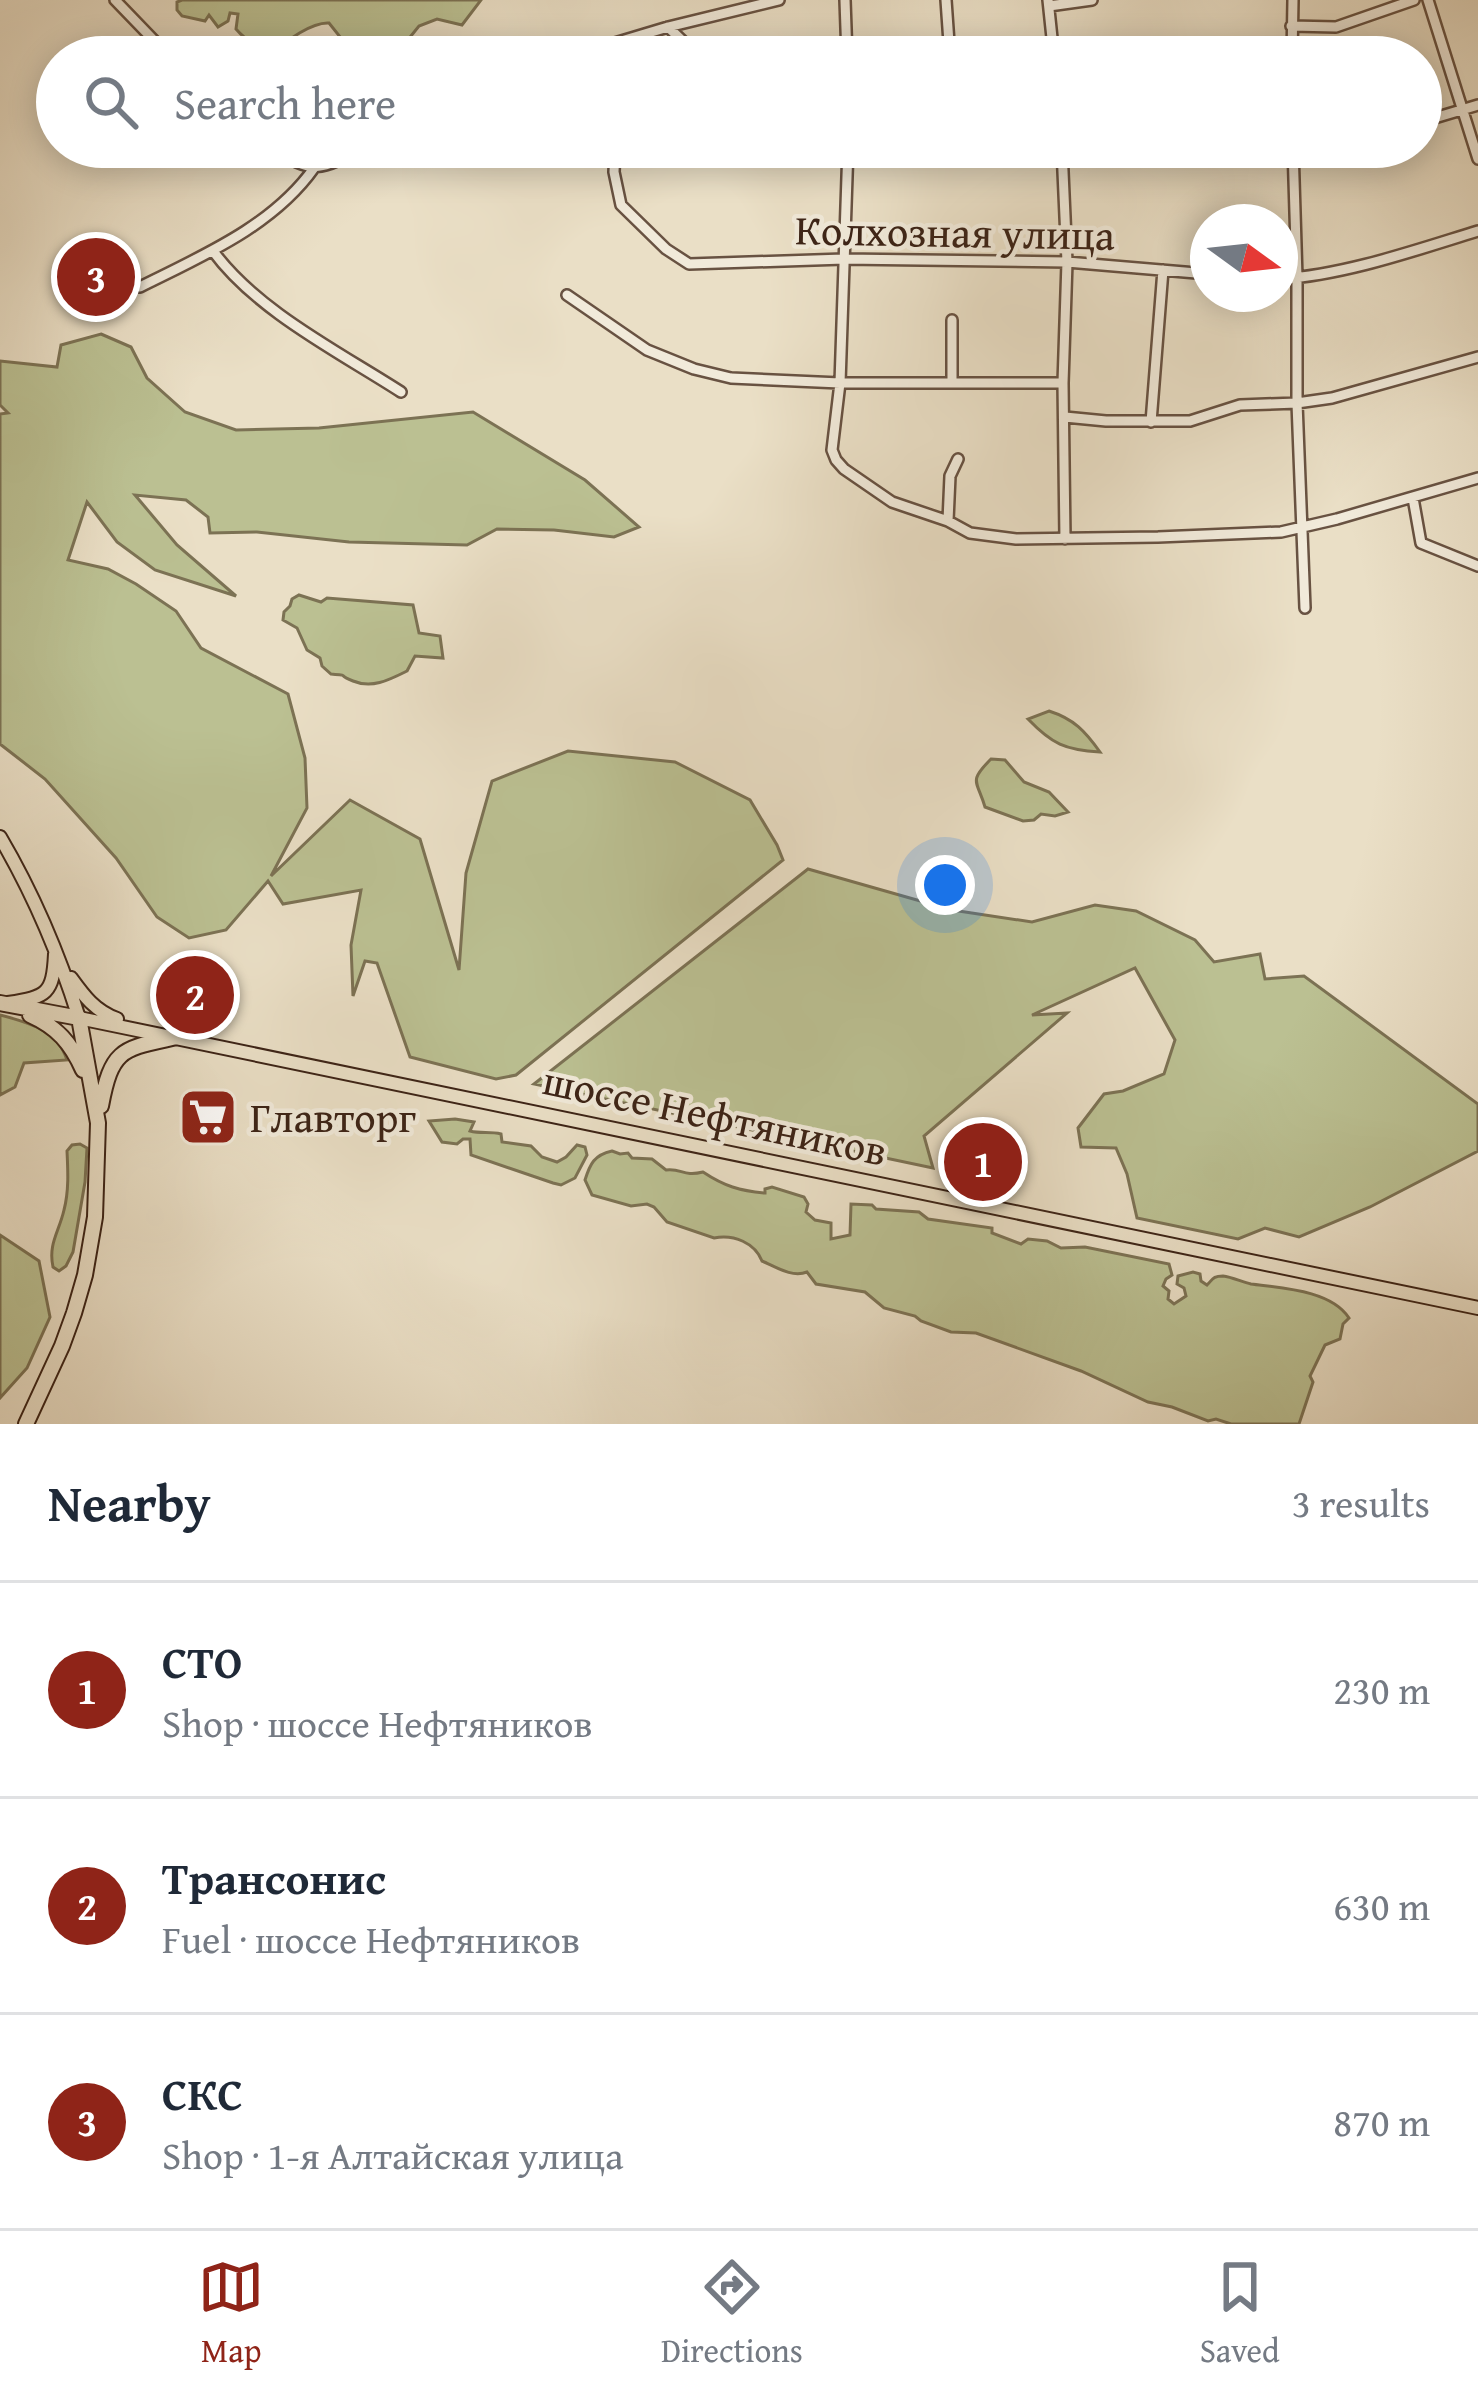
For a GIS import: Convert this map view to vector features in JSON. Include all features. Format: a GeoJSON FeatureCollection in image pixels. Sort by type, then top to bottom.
{"type":"FeatureCollection","features":[{"type":"Feature","properties":{"kind":"highway"},"geometry":{"type":"LineString","coordinates":[[2,1003],[80,1018],[98,1123]]}},
{"type":"Feature","properties":{"kind":"highway"},"geometry":{"type":"LineString","coordinates":[[2,1003],[59,1031],[73,1049],[94,1095]]}},
{"type":"Feature","properties":{"kind":"highway"},"geometry":{"type":"LineString","coordinates":[[26,1424],[62,1346],[85,1275],[106,1082],[117,1058],[136,1045],[177,1037]]}},
{"type":"Feature","properties":{"kind":"main road"},"geometry":{"type":"LineString","coordinates":[[0,837],[56,946],[80,1018]]}},
{"type":"Feature","properties":{"kind":"main road"},"geometry":{"type":"LineString","coordinates":[[2,1003],[35,999],[49,991],[56,946]]}},
{"type":"Feature","properties":{"kind":"main road"},"geometry":{"type":"LineString","coordinates":[[64,969],[104,1014],[158,1033]]}},
{"type":"Feature","properties":{"kind":"main road","name":"шоссе Нефтяников"},"geometry":{"type":"LineString","coordinates":[[80,1018],[1478,1308]]}},
{"type":"Feature","properties":{"kind":"street"},"geometry":{"type":"LineString","coordinates":[[115,0],[150,36]]}},
{"type":"Feature","properties":{"kind":"street"},"geometry":{"type":"LineString","coordinates":[[641,36],[778,0]]}},
{"type":"Feature","properties":{"kind":"street"},"geometry":{"type":"LineString","coordinates":[[845,0],[847,36]]}},
{"type":"Feature","properties":{"kind":"street"},"geometry":{"type":"LineString","coordinates":[[946,0],[949,36]]}},
{"type":"Feature","properties":{"kind":"street"},"geometry":{"type":"LineString","coordinates":[[1052,36],[1048,3],[1093,0]]}},
{"type":"Feature","properties":{"kind":"street"},"geometry":{"type":"LineString","coordinates":[[1291,36],[1293,0]]}},
{"type":"Feature","properties":{"kind":"street"},"geometry":{"type":"LineString","coordinates":[[1291,26],[1336,27],[1414,0]]}},
{"type":"Feature","properties":{"kind":"street"},"geometry":{"type":"LineString","coordinates":[[1428,0],[1439,36]]}},
{"type":"Feature","properties":{"kind":"street"},"geometry":{"type":"LineString","coordinates":[[668,27],[677,36]]}},
{"type":"Feature","properties":{"kind":"street"},"geometry":{"type":"LineString","coordinates":[[1442,44],[1478,159]]}},
{"type":"Feature","properties":{"kind":"street"},"geometry":{"type":"LineString","coordinates":[[1442,115],[1478,105]]}},
{"type":"Feature","properties":{"kind":"street"},"geometry":{"type":"LineString","coordinates":[[140,287],[231,241],[298,190],[314,168]]}},
{"type":"Feature","properties":{"kind":"street","name":"Колхозная улица"},"geometry":{"type":"LineString","coordinates":[[616,168],[616,187],[626,212],[683,262],[700,266],[844,259],[1067,262],[1190,272]]}},
{"type":"Feature","properties":{"kind":"street"},"geometry":{"type":"LineString","coordinates":[[847,168],[840,383],[832,450],[844,469],[888,500],[976,535],[1016,539],[1271,533],[1478,478]]}},
{"type":"Feature","properties":{"kind":"street"},"geometry":{"type":"LineString","coordinates":[[1063,168],[1067,262],[1065,539]]}},
{"type":"Feature","properties":{"kind":"street"},"geometry":{"type":"LineString","coordinates":[[1294,168],[1295,204]]}},
{"type":"Feature","properties":{"kind":"street"},"geometry":{"type":"LineString","coordinates":[[1298,278],[1478,231]]}},
{"type":"Feature","properties":{"kind":"street"},"geometry":{"type":"LineString","coordinates":[[213,251],[270,308],[401,392]]}},
{"type":"Feature","properties":{"kind":"street"},"geometry":{"type":"LineString","coordinates":[[1151,422],[1162,270]]}},
{"type":"Feature","properties":{"kind":"street"},"geometry":{"type":"LineString","coordinates":[[567,295],[647,350],[731,378],[1063,383]]}},
{"type":"Feature","properties":{"kind":"street"},"geometry":{"type":"LineString","coordinates":[[1298,312],[1305,608]]}},
{"type":"Feature","properties":{"kind":"street"},"geometry":{"type":"LineString","coordinates":[[952,320],[952,383]]}},
{"type":"Feature","properties":{"kind":"street"},"geometry":{"type":"LineString","coordinates":[[1065,417],[1190,421],[1240,405],[1331,398],[1478,357]]}},
{"type":"Feature","properties":{"kind":"street"},"geometry":{"type":"LineString","coordinates":[[948,521],[950,476],[958,459]]}},
{"type":"Feature","properties":{"kind":"street"},"geometry":{"type":"LineString","coordinates":[[1413,497],[1421,543],[1478,566]]}},
{"type":"Feature","properties":{"kind":"green space"},"geometry":{"type":"Polygon","coordinates":[[[481,0],[462,25],[437,19],[419,26],[411,36],[339,36],[329,23],[296,36],[244,36],[236,29],[238,14],[230,13],[228,21],[218,27],[209,15],[205,21],[182,16],[177,2],[481,0]]]}},
{"type":"Feature","properties":{"kind":"green space"},"geometry":{"type":"Polygon","coordinates":[[[101,334],[131,347],[147,378],[185,412],[236,430],[319,428],[473,412],[585,480],[639,527],[614,537],[497,529],[467,545],[349,542],[257,532],[210,533],[208,517],[186,500],[135,495],[177,545],[236,596],[155,570],[117,542],[87,502],[68,560],[108,569],[136,584],[176,611],[201,648],[288,694],[305,758],[307,808],[271,876],[350,800],[420,839],[459,970],[466,873],[492,781],[568,751],[675,762],[750,800],[783,860],[516,1075],[496,1079],[410,1057],[377,963],[365,961],[353,996],[351,945],[361,890],[283,904],[268,881],[226,930],[189,938],[157,917],[116,858],[45,779],[0,744],[0,414],[8,413],[0,405],[0,361],[57,367],[61,345],[101,334]]]}},
{"type":"Feature","properties":{"kind":"green space"},"geometry":{"type":"Polygon","coordinates":[[[299,595],[321,602],[327,598],[413,605],[419,633],[440,636],[443,658],[415,656],[407,671],[374,684],[331,674],[307,650],[297,628],[283,620],[292,599],[299,595]]]}},
{"type":"Feature","properties":{"kind":"green space"},"geometry":{"type":"Polygon","coordinates":[[[1049,711],[1078,727],[1100,752],[1060,744],[1028,719],[1049,711]]]}},
{"type":"Feature","properties":{"kind":"green space"},"geometry":{"type":"Polygon","coordinates":[[[991,759],[1005,760],[1024,782],[1049,792],[1068,812],[1023,821],[985,807],[977,777],[991,759]]]}},
{"type":"Feature","properties":{"kind":"green space"},"geometry":{"type":"Polygon","coordinates":[[[808,869],[952,910],[1032,922],[1095,905],[1136,911],[1195,940],[1214,962],[1260,954],[1265,979],[1304,976],[1478,1104],[1478,1151],[1370,1207],[1299,1237],[1265,1228],[1238,1239],[1137,1218],[1116,1148],[1081,1147],[1078,1128],[1104,1094],[1164,1074],[1175,1040],[1135,968],[1032,1015],[1067,1013],[924,1136],[933,1168],[534,1084],[808,869]]]}},
{"type":"Feature","properties":{"kind":"green space"},"geometry":{"type":"Polygon","coordinates":[[[0,1015],[49,1034],[67,1060],[24,1063],[15,1087],[0,1095],[0,1015]]]}},
{"type":"Feature","properties":{"kind":"green space"},"geometry":{"type":"Polygon","coordinates":[[[429,1121],[474,1122],[470,1131],[501,1134],[502,1142],[531,1146],[542,1157],[557,1162],[577,1145],[585,1147],[587,1155],[575,1178],[561,1185],[553,1183],[471,1155],[470,1139],[442,1142],[429,1121]]]}},
{"type":"Feature","properties":{"kind":"green space"},"geometry":{"type":"Polygon","coordinates":[[[80,1144],[87,1148],[85,1182],[73,1252],[59,1271],[53,1267],[52,1251],[67,1196],[67,1151],[80,1144]]]}},
{"type":"Feature","properties":{"kind":"green space"},"geometry":{"type":"Polygon","coordinates":[[[612,1151],[652,1159],[666,1170],[703,1172],[740,1189],[765,1193],[772,1187],[804,1197],[806,1212],[815,1220],[831,1223],[831,1239],[850,1235],[851,1204],[919,1212],[928,1219],[992,1228],[992,1233],[1021,1244],[1028,1239],[1047,1241],[1061,1248],[1085,1247],[1169,1264],[1172,1275],[1163,1286],[1174,1304],[1186,1296],[1177,1284],[1178,1276],[1193,1272],[1207,1285],[1223,1276],[1304,1292],[1330,1301],[1349,1318],[1340,1339],[1325,1345],[1310,1376],[1313,1382],[1299,1424],[1208,1421],[976,1333],[951,1332],[884,1308],[865,1292],[816,1284],[807,1272],[790,1273],[762,1261],[743,1241],[714,1238],[667,1222],[647,1204],[631,1206],[592,1195],[585,1180],[589,1169],[597,1158],[612,1151]]]}},
{"type":"Feature","properties":{"kind":"green space"},"geometry":{"type":"Polygon","coordinates":[[[0,1235],[39,1261],[50,1317],[27,1368],[0,1398],[0,1235]]]}},
{"type":"Feature","properties":{"kind":"place","name":"СКС"},"geometry":{"type":"Point","coordinates":[96,277]}},
{"type":"Feature","properties":{"kind":"place","name":"Трансонис"},"geometry":{"type":"Point","coordinates":[195,995]}},
{"type":"Feature","properties":{"kind":"place","name":"Главторг"},"geometry":{"type":"Point","coordinates":[208,1117]}},
{"type":"Feature","properties":{"kind":"place","name":"СТО"},"geometry":{"type":"Point","coordinates":[983,1162]}}]}
